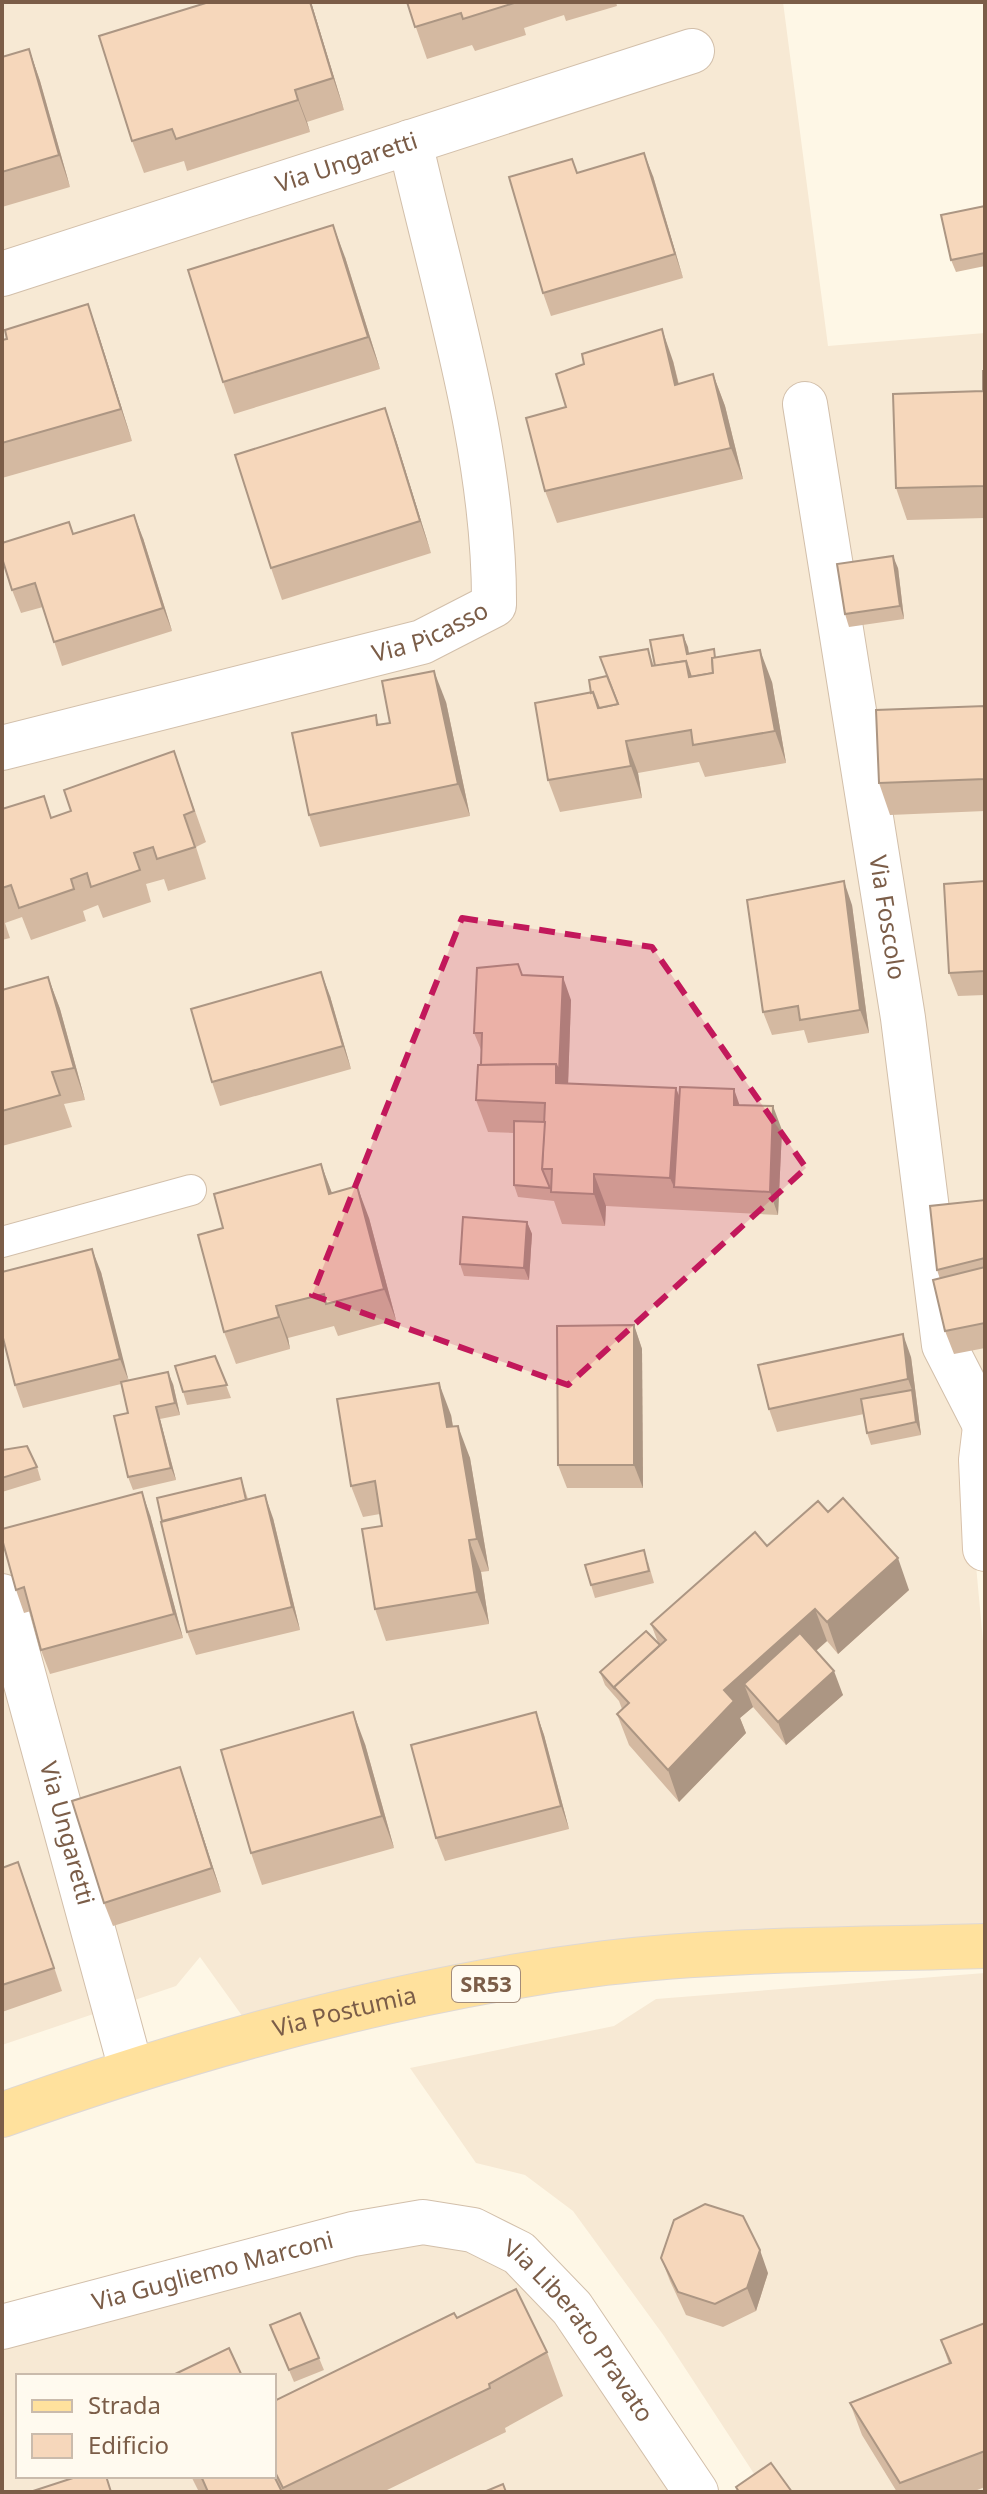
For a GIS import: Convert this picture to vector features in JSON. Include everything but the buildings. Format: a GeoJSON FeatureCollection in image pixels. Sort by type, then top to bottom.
{"type":"FeatureCollection","features":[{"type":"Feature","properties":{"kind":"main road","name":"Via Postumia"},"geometry":{"type":"LineString","coordinates":[[2,2115],[131,2069],[390,2001],[604,1964],[700,1955],[985,1946]]}},
{"type":"Feature","properties":{"kind":"street","name":"Via Ungaretti"},"geometry":{"type":"LineString","coordinates":[[2,274],[692,51]]}},
{"type":"Feature","properties":{"kind":"street","name":"Via Picasso"},"geometry":{"type":"LineString","coordinates":[[2,748],[422,642],[494,605],[494,558],[483,461],[410,142]]}},
{"type":"Feature","properties":{"kind":"street","name":"Via Foscolo"},"geometry":{"type":"LineString","coordinates":[[805,404],[903,1018],[944,1345],[985,1426]]}},
{"type":"Feature","properties":{"kind":"street"},"geometry":{"type":"LineString","coordinates":[[985,1426],[981,1460],[985,1549]]}},
{"type":"Feature","properties":{"kind":"street","name":"Via Ungaretti"},"geometry":{"type":"LineString","coordinates":[[2,1596],[131,2069]]}},
{"type":"Feature","properties":{"kind":"street","name":"Via Gugliemo Marconi"},"geometry":{"type":"LineString","coordinates":[[2,2327],[353,2234],[423,2222]]}},
{"type":"Feature","properties":{"kind":"street","name":"Via Liberato Pravato"},"geometry":{"type":"LineString","coordinates":[[423,2222],[473,2230],[519,2253],[543,2275],[572,2308],[696,2492]]}},
{"type":"Feature","properties":{"kind":"lane"},"geometry":{"type":"LineString","coordinates":[[2,1242],[191,1190]]}},
{"type":"Feature","properties":{"kind":"highlighted area"},"geometry":{"type":"Polygon","coordinates":[[[462,918],[652,947],[806,1168],[568,1385],[312,1295],[462,918]]]}},
{"type":"Feature","properties":{"kind":"shaded area"},"geometry":{"type":"Polygon","coordinates":[[[2,2],[783,2],[828,346],[985,333],[985,1420],[971,1511],[985,1663],[985,1935],[248,2024],[200,1957],[176,1986],[2,2045],[2,2]]]}},
{"type":"Feature","properties":{"kind":"shaded area"},"geometry":{"type":"Polygon","coordinates":[[[985,1973],[985,2492],[766,2492],[664,2336],[573,2211],[525,2175],[476,2163],[410,2068],[614,2026],[656,1999],[985,1973]]]}},
{"type":"Feature","properties":{"kind":"shaded area"},"geometry":{"type":"Polygon","coordinates":[[[447,2239],[514,2266],[596,2381],[669,2492],[2,2492],[2,2346],[339,2256],[447,2239]]]}}]}
